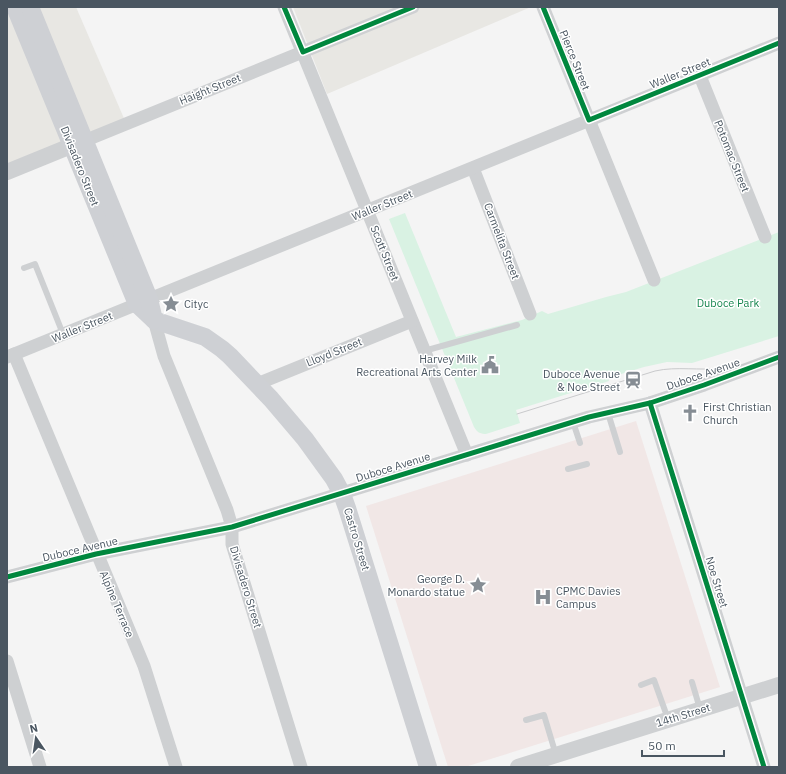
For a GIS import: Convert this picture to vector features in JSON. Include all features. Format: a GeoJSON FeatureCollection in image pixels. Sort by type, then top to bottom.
{"type":"FeatureCollection","features":[{"type":"Feature","properties":{"kind":"main road","name":"Divisadero Street"},"geometry":{"type":"LineString","coordinates":[[15,7],[78,143],[143,302],[154,320]]}},
{"type":"Feature","properties":{"kind":"main road","name":"Divisadero Street"},"geometry":{"type":"LineString","coordinates":[[30,7],[78,143]]}},
{"type":"Feature","properties":{"kind":"main road","name":"Castro Street"},"geometry":{"type":"LineString","coordinates":[[154,320],[195,334],[213,342],[230,356],[257,384],[305,439],[334,479],[342,494],[428,767]]}},
{"type":"Feature","properties":{"kind":"street","name":"Scott Street"},"geometry":{"type":"LineString","coordinates":[[284,7],[467,455]]}},
{"type":"Feature","properties":{"kind":"street","name":"Haight Street"},"geometry":{"type":"LineString","coordinates":[[7,172],[413,7]]}},
{"type":"Feature","properties":{"kind":"street","name":"Pierce Street"},"geometry":{"type":"LineString","coordinates":[[543,7],[654,280]]}},
{"type":"Feature","properties":{"kind":"street","name":"Waller Street"},"geometry":{"type":"LineString","coordinates":[[10,356],[779,43]]}},
{"type":"Feature","properties":{"kind":"street","name":"Potomac Street"},"geometry":{"type":"LineString","coordinates":[[700,76],[765,237]]}},
{"type":"Feature","properties":{"kind":"street","name":"Carmelita Street"},"geometry":{"type":"LineString","coordinates":[[473,168],[530,314]]}},
{"type":"Feature","properties":{"kind":"street","name":"Divisadero Street"},"geometry":{"type":"LineString","coordinates":[[154,320],[164,356],[227,510],[232,528],[232,544],[301,767]]}},
{"type":"Feature","properties":{"kind":"street","name":"Lloyd Street"},"geometry":{"type":"LineString","coordinates":[[257,384],[412,321]]}},
{"type":"Feature","properties":{"kind":"street","name":"Alpine Terrace"},"geometry":{"type":"LineString","coordinates":[[10,356],[144,666],[176,767]]}},
{"type":"Feature","properties":{"kind":"street","name":"Duboce Avenue"},"geometry":{"type":"LineString","coordinates":[[7,577],[96,554],[232,528],[573,422],[650,403],[779,357]]}},
{"type":"Feature","properties":{"kind":"street","name":"Noe Street"},"geometry":{"type":"LineString","coordinates":[[650,403],[764,767]]}},
{"type":"Feature","properties":{"kind":"street"},"geometry":{"type":"LineString","coordinates":[[7,661],[40,767]]}},
{"type":"Feature","properties":{"kind":"street","name":"14th Street"},"geometry":{"type":"LineString","coordinates":[[518,767],[779,685]]}},
{"type":"Feature","properties":{"kind":"lane"},"geometry":{"type":"LineString","coordinates":[[24,268],[35,264],[63,334]]}},
{"type":"Feature","properties":{"kind":"lane"},"geometry":{"type":"LineString","coordinates":[[424,351],[517,325]]}},
{"type":"Feature","properties":{"kind":"lane"},"geometry":{"type":"LineString","coordinates":[[608,413],[620,452]]}},
{"type":"Feature","properties":{"kind":"lane"},"geometry":{"type":"LineString","coordinates":[[573,422],[580,443]]}},
{"type":"Feature","properties":{"kind":"lane"},"geometry":{"type":"LineString","coordinates":[[568,469],[587,464]]}},
{"type":"Feature","properties":{"kind":"lane"},"geometry":{"type":"LineString","coordinates":[[641,684],[654,680],[668,719]]}},
{"type":"Feature","properties":{"kind":"lane"},"geometry":{"type":"LineString","coordinates":[[692,682],[700,709]]}},
{"type":"Feature","properties":{"kind":"lane"},"geometry":{"type":"LineString","coordinates":[[526,720],[544,715],[556,755]]}},
{"type":"Feature","properties":{"kind":"shaded area"},"geometry":{"type":"Polygon","coordinates":[[[7,7],[76,7],[126,123],[7,172],[7,7]]]}},
{"type":"Feature","properties":{"kind":"shaded area"},"geometry":{"type":"Polygon","coordinates":[[[293,7],[531,7],[327,94],[293,7]]]}},
{"type":"Feature","properties":{"kind":"shaded area","name":"CPMC Davies Campus"},"geometry":{"type":"Polygon","coordinates":[[[636,421],[720,687],[465,767],[448,767],[366,506],[636,421]]]}},
{"type":"Feature","properties":{"kind":"green space","name":"Duboce Park"},"geometry":{"type":"Polygon","coordinates":[[[405,213],[456,337],[522,320],[542,311],[548,314],[626,292],[779,232],[779,336],[692,363],[667,362],[608,378],[609,381],[516,410],[520,423],[486,434],[480,433],[474,427],[389,219],[405,213]]]}},
{"type":"Feature","properties":{"kind":"tram line"},"geometry":{"type":"LineString","coordinates":[[517,414],[655,371],[672,369],[713,369],[737,366],[779,353]]}},
{"type":"Feature","properties":{"kind":"cycle path"},"geometry":{"type":"LineString","coordinates":[[284,7],[303,52],[413,7]]}},
{"type":"Feature","properties":{"kind":"cycle path"},"geometry":{"type":"LineString","coordinates":[[543,7],[589,120],[779,43]]}},
{"type":"Feature","properties":{"kind":"cycle path"},"geometry":{"type":"LineString","coordinates":[[7,577],[96,554],[232,527],[589,417],[650,403],[779,357]]}},
{"type":"Feature","properties":{"kind":"cycle path"},"geometry":{"type":"LineString","coordinates":[[650,403],[764,767]]}},
{"type":"Feature","properties":{"kind":"place","name":"Cityc"},"geometry":{"type":"Point","coordinates":[171,304]}},
{"type":"Feature","properties":{"kind":"place","name":"Harvey Milk Recreational Arts Center"},"geometry":{"type":"Point","coordinates":[490,365]}},
{"type":"Feature","properties":{"kind":"place","name":"Duboce Avenue & Noe Street"},"geometry":{"type":"Point","coordinates":[633,380]}},
{"type":"Feature","properties":{"kind":"place","name":"First Christian Church"},"geometry":{"type":"Point","coordinates":[690,413]}},
{"type":"Feature","properties":{"kind":"place","name":"George D. Monardo statue"},"geometry":{"type":"Point","coordinates":[478,585]}},
{"type":"Feature","properties":{"kind":"place","name":"CPMC Davies Campus"},"geometry":{"type":"Point","coordinates":[543,597]}}]}
